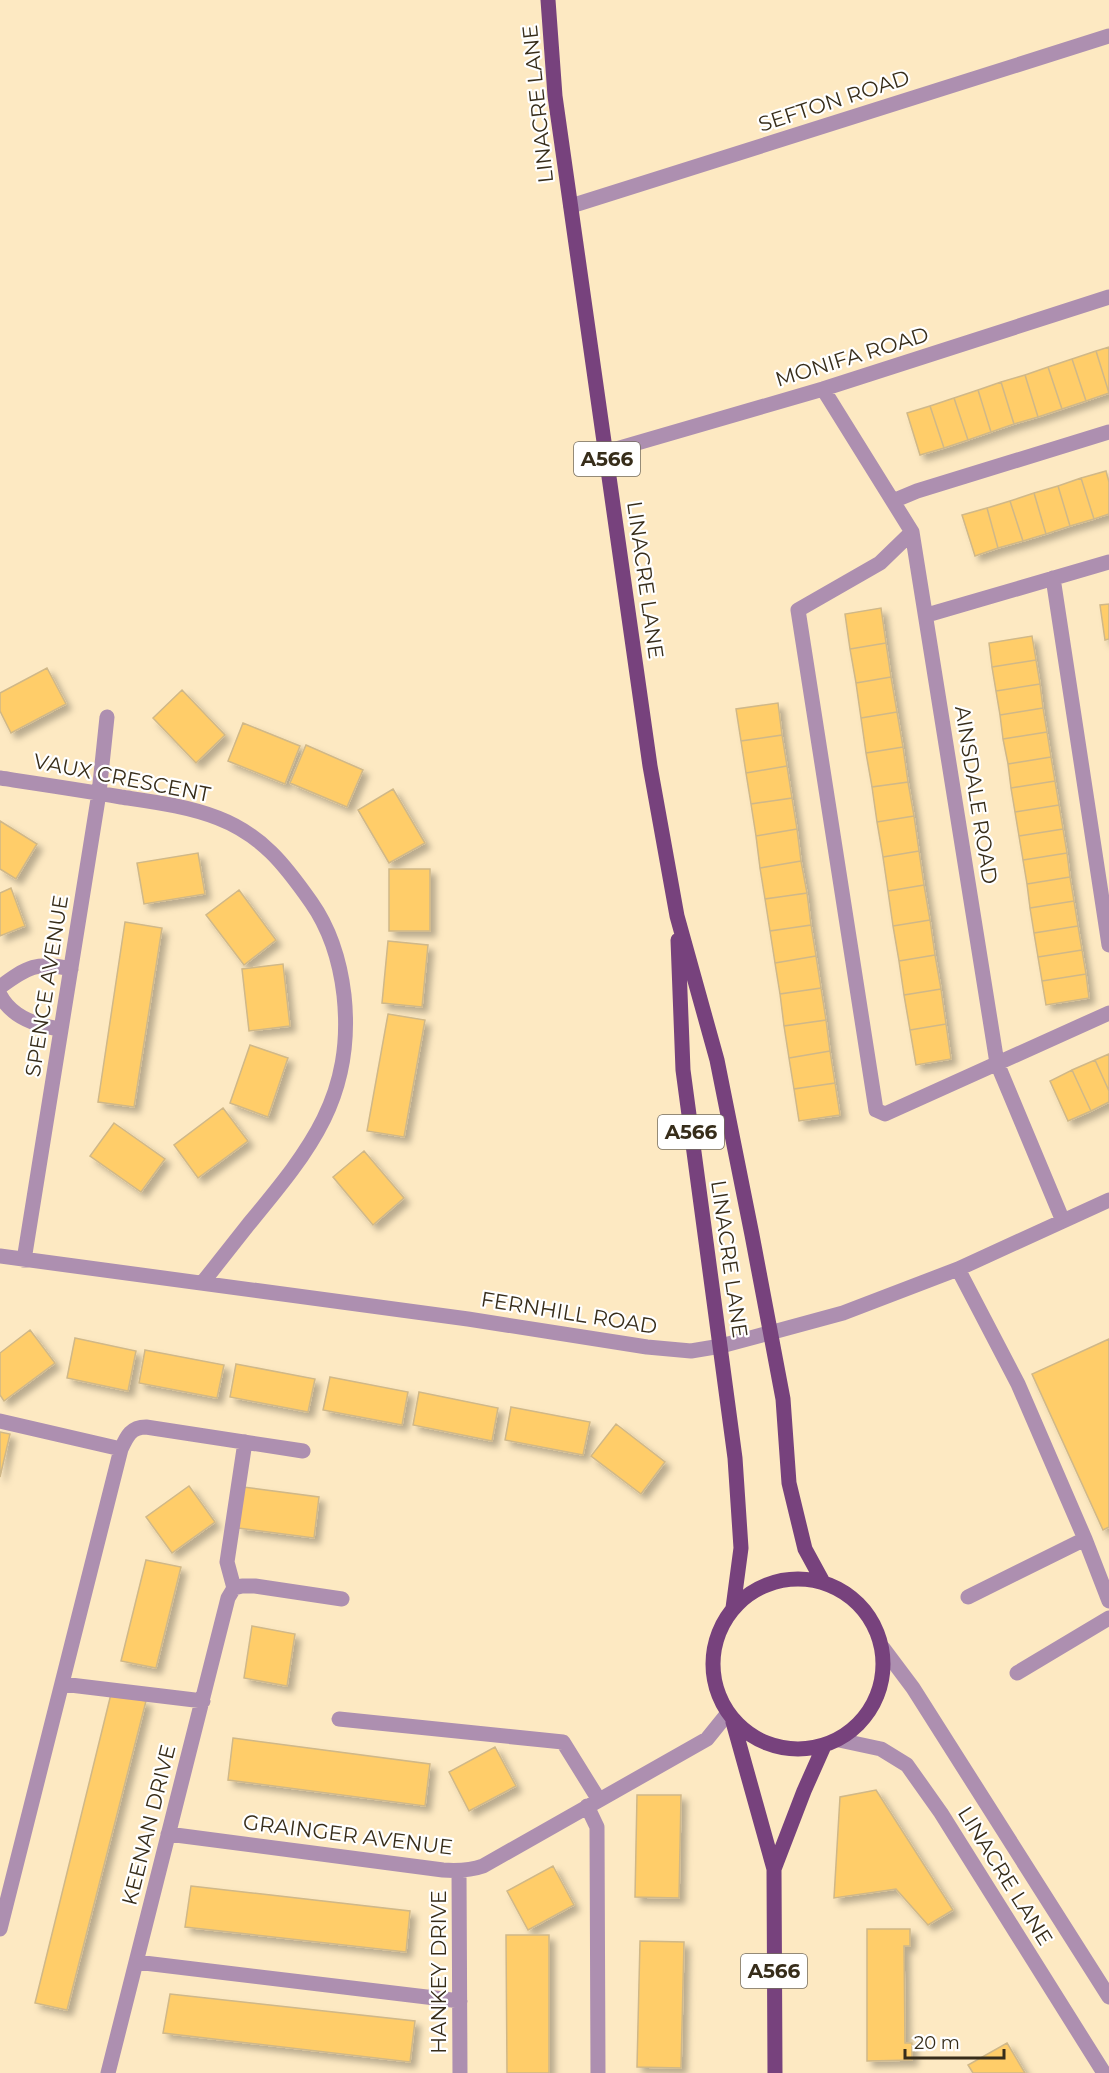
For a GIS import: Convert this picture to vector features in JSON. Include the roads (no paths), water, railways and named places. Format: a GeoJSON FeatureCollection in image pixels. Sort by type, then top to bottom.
{"type":"FeatureCollection","features":[{"type":"Feature","properties":{"kind":"main road","name":"LINACRE LANE"},"geometry":{"type":"LineString","coordinates":[[548,0],[555,96],[650,766],[677,915],[717,1060],[770,1331],[783,1399],[789,1483],[805,1549],[823,1582]]}},
{"type":"Feature","properties":{"kind":"main road","name":"LINACRE LANE"},"geometry":{"type":"LineString","coordinates":[[677,915],[683,1070],[735,1458],[741,1548],[733,1608]]}},
{"type":"Feature","properties":{"kind":"main road"},"geometry":{"type":"LineString","coordinates":[[802,1578],[823,1582],[844,1592],[862,1606],[877,1630],[883,1648],[884,1669],[879,1694],[861,1722],[839,1740],[824,1746],[796,1750],[774,1747],[745,1732],[722,1705],[714,1681],[712,1655],[721,1626],[733,1608],[751,1593],[767,1584],[802,1578]]}},
{"type":"Feature","properties":{"kind":"main road","name":"A566"},"geometry":{"type":"LineString","coordinates":[[730,1717],[774,1869],[775,2073]]}},
{"type":"Feature","properties":{"kind":"main road","name":"A566"},"geometry":{"type":"LineString","coordinates":[[774,1869],[824,1746]]}},
{"type":"Feature","properties":{"kind":"street","name":"SEFTON ROAD"},"geometry":{"type":"LineString","coordinates":[[571,206],[1109,36]]}},
{"type":"Feature","properties":{"kind":"street","name":"MONIFA ROAD"},"geometry":{"type":"LineString","coordinates":[[606,452],[823,389],[1109,297]]}},
{"type":"Feature","properties":{"kind":"street","name":"AINSDALE ROAD"},"geometry":{"type":"LineString","coordinates":[[823,389],[912,532],[997,1064],[1063,1221]]}},
{"type":"Feature","properties":{"kind":"street"},"geometry":{"type":"LineString","coordinates":[[893,501],[918,491],[1109,432]]}},
{"type":"Feature","properties":{"kind":"street"},"geometry":{"type":"LineString","coordinates":[[912,532],[880,563],[798,610],[876,1110],[885,1114],[1109,1013]]}},
{"type":"Feature","properties":{"kind":"street"},"geometry":{"type":"LineString","coordinates":[[927,615],[1109,562]]}},
{"type":"Feature","properties":{"kind":"street"},"geometry":{"type":"LineString","coordinates":[[1053,578],[1109,945]]}},
{"type":"Feature","properties":{"kind":"street","name":"SPENCE AVENUE"},"geometry":{"type":"LineString","coordinates":[[24,1260],[99,793],[107,717]]}},
{"type":"Feature","properties":{"kind":"street","name":"VAUX CRESCENT"},"geometry":{"type":"LineString","coordinates":[[0,778],[183,807],[220,819],[252,836],[284,864],[320,914],[336,952],[342,978],[346,1038],[336,1091],[327,1114],[289,1176],[203,1282]]}},
{"type":"Feature","properties":{"kind":"street"},"geometry":{"type":"LineString","coordinates":[[0,987],[24,970],[39,966],[71,969]]}},
{"type":"Feature","properties":{"kind":"street"},"geometry":{"type":"LineString","coordinates":[[0,995],[28,1022],[40,1027],[62,1029]]}},
{"type":"Feature","properties":{"kind":"street","name":"FERNHILL ROAD"},"geometry":{"type":"LineString","coordinates":[[0,1256],[468,1319],[647,1347],[691,1351],[720,1346],[843,1312],[958,1269],[1109,1200]]}},
{"type":"Feature","properties":{"kind":"street"},"geometry":{"type":"LineString","coordinates":[[958,1269],[1018,1384],[1109,1599]]}},
{"type":"Feature","properties":{"kind":"street"},"geometry":{"type":"LineString","coordinates":[[0,1421],[121,1449]]}},
{"type":"Feature","properties":{"kind":"street"},"geometry":{"type":"LineString","coordinates":[[0,1929],[121,1449],[127,1436],[140,1427],[303,1451]]}},
{"type":"Feature","properties":{"kind":"street"},"geometry":{"type":"LineString","coordinates":[[245,1442],[227,1562],[234,1588],[255,1586],[342,1599]]}},
{"type":"Feature","properties":{"kind":"street"},"geometry":{"type":"LineString","coordinates":[[968,1598],[1085,1539]]}},
{"type":"Feature","properties":{"kind":"street","name":"KEENAN DRIVE"},"geometry":{"type":"LineString","coordinates":[[108,2073],[228,1599],[234,1588]]}},
{"type":"Feature","properties":{"kind":"street"},"geometry":{"type":"LineString","coordinates":[[1017,1673],[1109,1618]]}},
{"type":"Feature","properties":{"kind":"street","name":"LINACRE LANE"},"geometry":{"type":"LineString","coordinates":[[883,1648],[913,1688],[1109,1997]]}},
{"type":"Feature","properties":{"kind":"street"},"geometry":{"type":"LineString","coordinates":[[62,1684],[203,1701]]}},
{"type":"Feature","properties":{"kind":"street","name":"GRAINGER AVENUE"},"geometry":{"type":"LineString","coordinates":[[168,1834],[459,1871],[483,1866],[706,1739],[730,1717]]}},
{"type":"Feature","properties":{"kind":"street"},"geometry":{"type":"LineString","coordinates":[[339,1719],[563,1743],[593,1803],[597,1827],[598,2073]]}},
{"type":"Feature","properties":{"kind":"street","name":"LINACRE LANE"},"geometry":{"type":"LineString","coordinates":[[839,1740],[882,1749],[907,1765],[941,1813],[1104,2073]]}},
{"type":"Feature","properties":{"kind":"street","name":"HANKEY DRIVE"},"geometry":{"type":"LineString","coordinates":[[459,1871],[460,2073]]}},
{"type":"Feature","properties":{"kind":"street"},"geometry":{"type":"LineString","coordinates":[[136,1962],[460,2001]]}}]}
